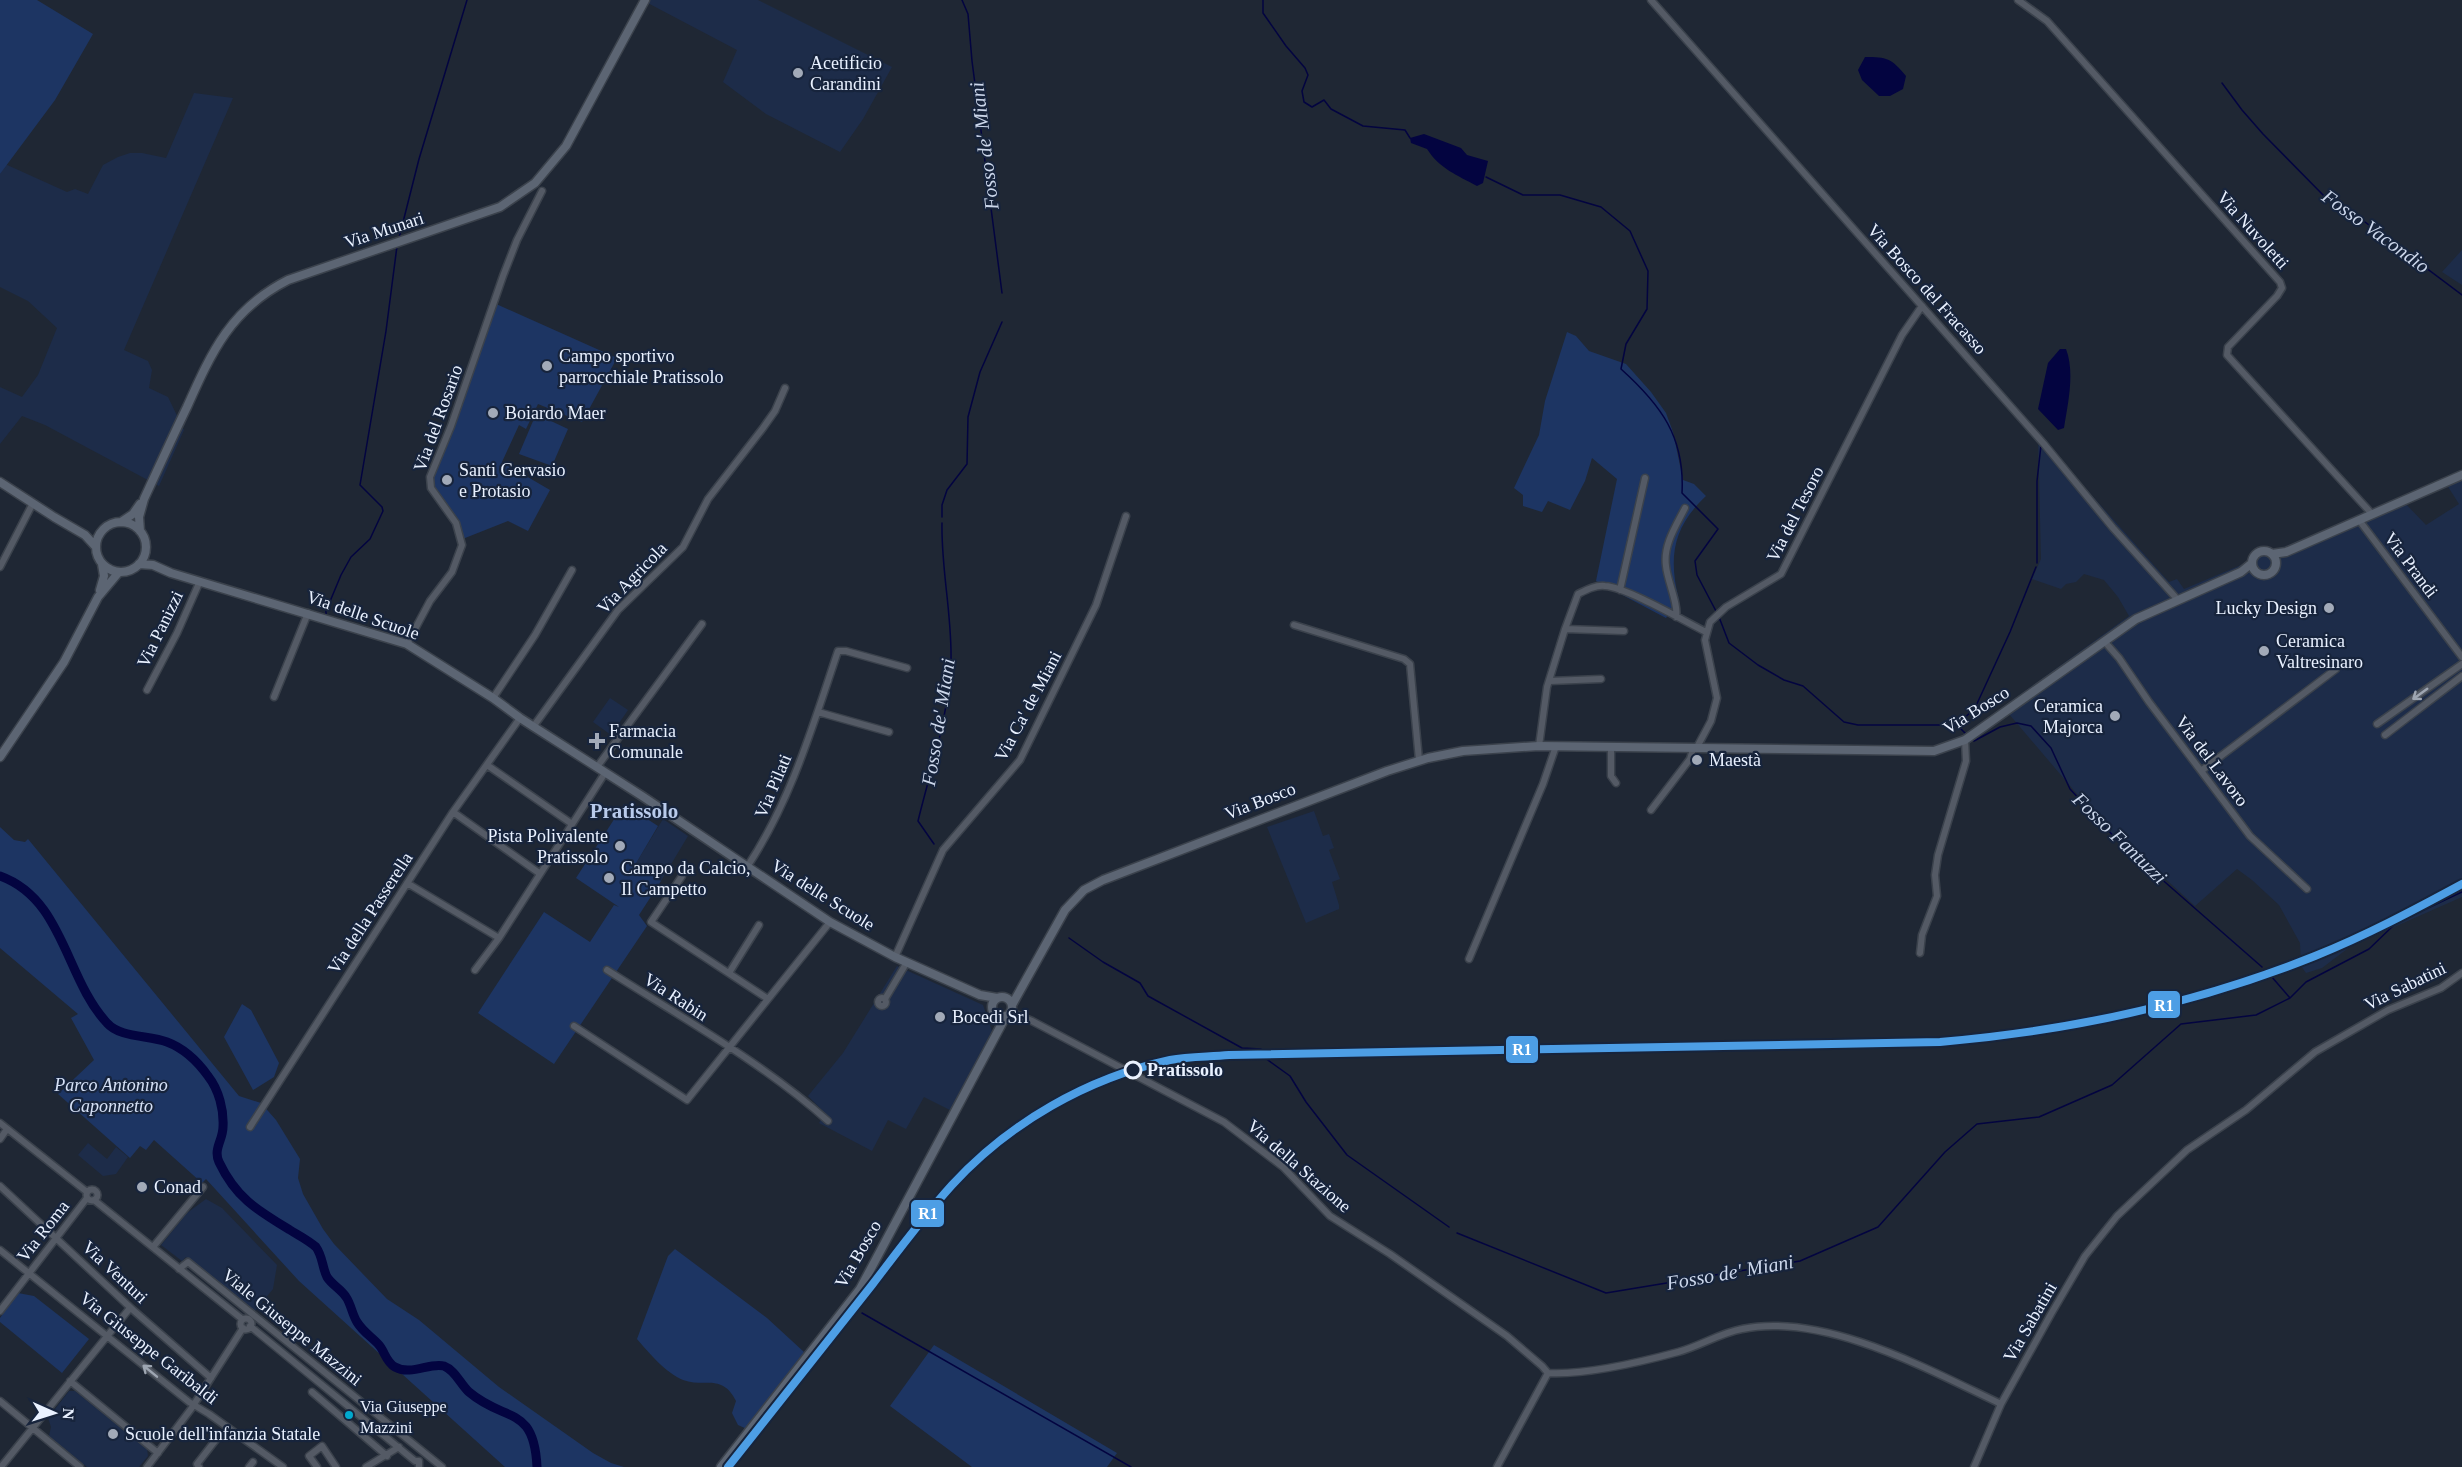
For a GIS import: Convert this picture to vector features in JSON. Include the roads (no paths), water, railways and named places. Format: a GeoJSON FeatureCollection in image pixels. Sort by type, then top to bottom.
{"type":"FeatureCollection","features":[{"type":"Feature","properties":{"kind":"main road","name":"Via Munari"},"geometry":{"type":"LineString","coordinates":[[140,531],[139,517],[144,499],[210,357],[226,330],[238,316],[262,295],[288,280],[494,210],[535,183],[551,166],[572,137],[645,0]]}},
{"type":"Feature","properties":{"kind":"main road","name":"Via Bosco"},"geometry":{"type":"LineString","coordinates":[[722,1467],[860,1289],[1026,977],[1065,910],[1074,898],[1095,884],[1314,798],[1419,760],[1463,751],[1556,746],[1934,751],[1969,738],[2136,619],[2241,572],[2252,563],[2258,553],[2286,552],[2462,475]]}},
{"type":"Feature","properties":{"kind":"main road"},"geometry":{"type":"LineString","coordinates":[[0,482],[90,539],[96,547]]}},
{"type":"Feature","properties":{"kind":"main road","name":"Via Munari"},"geometry":{"type":"LineString","coordinates":[[121,522],[133,514],[144,499]]}},
{"type":"Feature","properties":{"kind":"main road"},"geometry":{"type":"LineString","coordinates":[[76,530],[93,532],[121,522],[140,531],[145,549],[139,564],[129,571],[119,572],[102,564]]}},
{"type":"Feature","properties":{"kind":"main road"},"geometry":{"type":"LineString","coordinates":[[99,597],[104,576],[96,547],[104,529]]}},
{"type":"Feature","properties":{"kind":"main road","name":"Via delle Scuole"},"geometry":{"type":"LineString","coordinates":[[145,549],[150,558],[162,568]]}},
{"type":"Feature","properties":{"kind":"main road","name":"Via Bosco"},"geometry":{"type":"LineString","coordinates":[[2241,572],[2269,575],[2286,552]]}},
{"type":"Feature","properties":{"kind":"main road"},"geometry":{"type":"LineString","coordinates":[[2272,554],[2276,563]]}},
{"type":"Feature","properties":{"kind":"main road"},"geometry":{"type":"LineString","coordinates":[[2252,563],[2256,572]]}},
{"type":"Feature","properties":{"kind":"main road","name":"Via delle Scuole"},"geometry":{"type":"LineString","coordinates":[[139,564],[153,565],[171,573],[406,644],[493,698],[533,727],[830,922],[895,957],[980,995],[999,998]]}},
{"type":"Feature","properties":{"kind":"main road"},"geometry":{"type":"LineString","coordinates":[[0,757],[64,662],[99,597],[119,572]]}},
{"type":"Feature","properties":{"kind":"main road","name":"Via Bosco"},"geometry":{"type":"LineString","coordinates":[[994,1039],[996,1028],[993,1003],[1026,977]]}},
{"type":"Feature","properties":{"kind":"main road","name":"Via delle Scuole"},"geometry":{"type":"LineString","coordinates":[[980,995],[993,1011]]}},
{"type":"Feature","properties":{"kind":"main road"},"geometry":{"type":"LineString","coordinates":[[993,1011],[999,1017],[1009,1011],[1008,999],[999,998]]}},
{"type":"Feature","properties":{"kind":"street","name":"Via Bosco del Fracasso"},"geometry":{"type":"LineString","coordinates":[[1651,0],[2044,444],[2113,528],[2178,600]]}},
{"type":"Feature","properties":{"kind":"street","name":"Via Nuvoletti"},"geometry":{"type":"LineString","coordinates":[[2018,0],[2047,21],[2280,282],[2282,288],[2277,296],[2228,347],[2227,355],[2372,514]]}},
{"type":"Feature","properties":{"kind":"street","name":"Via del Rosario"},"geometry":{"type":"LineString","coordinates":[[406,644],[430,601],[443,587],[459,558],[462,545],[460,533],[456,523],[431,488],[430,477],[451,426],[502,276],[542,191]]}},
{"type":"Feature","properties":{"kind":"street","name":"Via del Tesoro"},"geometry":{"type":"LineString","coordinates":[[1706,632],[1710,622],[1726,608],[1782,574],[1902,335],[1922,306]]}},
{"type":"Feature","properties":{"kind":"street","name":"Via Agricola"},"geometry":{"type":"LineString","coordinates":[[533,727],[618,610],[683,547],[708,499],[775,411],[785,388]]}},
{"type":"Feature","properties":{"kind":"street"},"geometry":{"type":"LineString","coordinates":[[1620,590],[1645,478]]}},
{"type":"Feature","properties":{"kind":"street"},"geometry":{"type":"LineString","coordinates":[[0,567],[33,503]]}},
{"type":"Feature","properties":{"kind":"street"},"geometry":{"type":"LineString","coordinates":[[1676,617],[1677,609],[1667,575],[1666,553],[1668,543],[1686,508]]}},
{"type":"Feature","properties":{"kind":"street","name":"Via Ca' de Miani"},"geometry":{"type":"LineString","coordinates":[[895,957],[943,850],[1020,760],[1025,751],[1096,605],[1126,516]]}},
{"type":"Feature","properties":{"kind":"street","name":"Via Prandi"},"geometry":{"type":"LineString","coordinates":[[2359,520],[2462,657]]}},
{"type":"Feature","properties":{"kind":"street"},"geometry":{"type":"LineString","coordinates":[[493,698],[535,635],[572,570]]}},
{"type":"Feature","properties":{"kind":"street","name":"Via Panizzi"},"geometry":{"type":"LineString","coordinates":[[147,690],[177,633],[200,581]]}},
{"type":"Feature","properties":{"kind":"street"},"geometry":{"type":"LineString","coordinates":[[1539,746],[1550,681],[1564,629],[1578,594],[1604,585],[1620,590],[1706,632],[1705,640],[1717,698],[1711,721],[1690,759],[1651,810]]}},
{"type":"Feature","properties":{"kind":"street"},"geometry":{"type":"LineString","coordinates":[[274,697],[308,613]]}},
{"type":"Feature","properties":{"kind":"street"},"geometry":{"type":"LineString","coordinates":[[597,767],[702,624]]}},
{"type":"Feature","properties":{"kind":"street"},"geometry":{"type":"LineString","coordinates":[[1294,625],[1404,659],[1410,664],[1419,760]]}},
{"type":"Feature","properties":{"kind":"street"},"geometry":{"type":"LineString","coordinates":[[1564,629],[1624,631]]}},
{"type":"Feature","properties":{"kind":"street","name":"Via del Lavoro"},"geometry":{"type":"LineString","coordinates":[[2104,641],[2120,658],[2149,702],[2250,836],[2307,889]]}},
{"type":"Feature","properties":{"kind":"street","name":"Via Pilati"},"geometry":{"type":"LineString","coordinates":[[747,867],[769,834],[818,712],[838,651],[846,651],[907,668]]}},
{"type":"Feature","properties":{"kind":"street"},"geometry":{"type":"LineString","coordinates":[[2377,724],[2462,664]]}},
{"type":"Feature","properties":{"kind":"street"},"geometry":{"type":"LineString","coordinates":[[2201,771],[2336,669]]}},
{"type":"Feature","properties":{"kind":"street"},"geometry":{"type":"LineString","coordinates":[[2385,735],[2462,676]]}},
{"type":"Feature","properties":{"kind":"street"},"geometry":{"type":"LineString","coordinates":[[1550,681],[1601,680]]}},
{"type":"Feature","properties":{"kind":"street"},"geometry":{"type":"LineString","coordinates":[[818,712],[889,732]]}},
{"type":"Feature","properties":{"kind":"street","name":"Via della Passerella"},"geometry":{"type":"LineString","coordinates":[[250,1126],[453,812],[520,718]]}},
{"type":"Feature","properties":{"kind":"street"},"geometry":{"type":"LineString","coordinates":[[1920,953],[1922,935],[1937,896],[1935,875],[1938,855],[1950,808],[1966,761],[1969,738]]}},
{"type":"Feature","properties":{"kind":"street"},"geometry":{"type":"LineString","coordinates":[[1469,959],[1550,766],[1556,746]]}},
{"type":"Feature","properties":{"kind":"street"},"geometry":{"type":"LineString","coordinates":[[1611,748],[1611,776],[1616,783]]}},
{"type":"Feature","properties":{"kind":"street"},"geometry":{"type":"LineString","coordinates":[[487,765],[572,824]]}},
{"type":"Feature","properties":{"kind":"street"},"geometry":{"type":"LineString","coordinates":[[475,970],[499,938],[605,773]]}},
{"type":"Feature","properties":{"kind":"street"},"geometry":{"type":"LineString","coordinates":[[453,812],[539,873]]}},
{"type":"Feature","properties":{"kind":"street"},"geometry":{"type":"LineString","coordinates":[[651,922],[682,876]]}},
{"type":"Feature","properties":{"kind":"street"},"geometry":{"type":"LineString","coordinates":[[407,883],[499,938]]}},
{"type":"Feature","properties":{"kind":"street"},"geometry":{"type":"LineString","coordinates":[[645,916],[768,999]]}},
{"type":"Feature","properties":{"kind":"street"},"geometry":{"type":"LineString","coordinates":[[574,1026],[687,1100],[830,922]]}},
{"type":"Feature","properties":{"kind":"street"},"geometry":{"type":"LineString","coordinates":[[729,973],[759,925]]}},
{"type":"Feature","properties":{"kind":"street"},"geometry":{"type":"LineString","coordinates":[[885,999],[907,962]]}},
{"type":"Feature","properties":{"kind":"street","name":"Via Rabin"},"geometry":{"type":"LineString","coordinates":[[607,970],[729,1048],[809,1104],[828,1121]]}},
{"type":"Feature","properties":{"kind":"street","name":"Via Sabatini"},"geometry":{"type":"LineString","coordinates":[[1974,1467],[2001,1404],[2085,1256],[2117,1215],[2200,1139],[2255,1103],[2315,1052],[2388,1010],[2441,988],[2462,973]]}},
{"type":"Feature","properties":{"kind":"street","name":"Via della Stazione"},"geometry":{"type":"LineString","coordinates":[[1009,1011],[1224,1122],[1283,1167],[1330,1216],[1390,1254],[1507,1336],[1548,1373]]}},
{"type":"Feature","properties":{"kind":"street","name":"Viale Giuseppe Mazzini"},"geometry":{"type":"LineString","coordinates":[[0,1123],[242,1319],[249,1319],[250,1326],[418,1465]]}},
{"type":"Feature","properties":{"kind":"street"},"geometry":{"type":"LineString","coordinates":[[0,1139],[8,1129]]}},
{"type":"Feature","properties":{"kind":"street","name":"Via Venturi"},"geometry":{"type":"LineString","coordinates":[[0,1186],[130,1308],[211,1378]]}},
{"type":"Feature","properties":{"kind":"street"},"geometry":{"type":"LineString","coordinates":[[153,1247],[203,1186]]}},
{"type":"Feature","properties":{"kind":"street","name":"Via Roma"},"geometry":{"type":"LineString","coordinates":[[0,1311],[89,1197]]}},
{"type":"Feature","properties":{"kind":"street","name":"Via Giuseppe Garibaldi"},"geometry":{"type":"LineString","coordinates":[[0,1250],[193,1405],[227,1426],[255,1459],[278,1466]]}},
{"type":"Feature","properties":{"kind":"street","name":"Viale Giuseppe Mazzini"},"geometry":{"type":"LineString","coordinates":[[179,1269],[188,1262],[442,1467]]}},
{"type":"Feature","properties":{"kind":"street"},"geometry":{"type":"LineString","coordinates":[[1,1467],[130,1308]]}},
{"type":"Feature","properties":{"kind":"street"},"geometry":{"type":"LineString","coordinates":[[242,1319],[240,1324],[243,1328]]}},
{"type":"Feature","properties":{"kind":"street"},"geometry":{"type":"LineString","coordinates":[[1497,1467],[1548,1373],[1568,1374],[1678,1352],[1742,1329],[1782,1325],[1827,1332],[1904,1359],[2001,1404]]}},
{"type":"Feature","properties":{"kind":"street"},"geometry":{"type":"LineString","coordinates":[[147,1467],[193,1405],[243,1328],[250,1326]]}},
{"type":"Feature","properties":{"kind":"street"},"geometry":{"type":"LineString","coordinates":[[70,1381],[158,1453]]}},
{"type":"Feature","properties":{"kind":"street"},"geometry":{"type":"LineString","coordinates":[[312,1392],[387,1456]]}},
{"type":"Feature","properties":{"kind":"street"},"geometry":{"type":"LineString","coordinates":[[0,1401],[80,1467]]}},
{"type":"Feature","properties":{"kind":"street"},"geometry":{"type":"LineString","coordinates":[[200,1467],[197,1464],[227,1426]]}},
{"type":"Feature","properties":{"kind":"street"},"geometry":{"type":"LineString","coordinates":[[317,1467],[309,1456],[322,1446],[336,1467]]}},
{"type":"Feature","properties":{"kind":"street"},"geometry":{"type":"LineString","coordinates":[[368,1467],[399,1447]]}},
{"type":"Feature","properties":{"kind":"waterway"},"geometry":{"type":"LineString","coordinates":[[399,238],[419,159],[467,0]]}},
{"type":"Feature","properties":{"kind":"waterway","name":"Fosso de' Miani"},"geometry":{"type":"LineString","coordinates":[[962,0],[968,14],[1002,293]]}},
{"type":"Feature","properties":{"kind":"waterway"},"geometry":{"type":"LineString","coordinates":[[1263,0],[1263,13],[1308,75],[1302,91],[1304,102],[1312,107],[1324,100],[1331,109],[1363,126],[1405,130],[1410,138]]}},
{"type":"Feature","properties":{"kind":"waterway","name":"Fosso Vacondio"},"geometry":{"type":"LineString","coordinates":[[2222,83],[2263,134],[2327,199],[2361,219],[2462,295]]}},
{"type":"Feature","properties":{"kind":"waterway"},"geometry":{"type":"LineString","coordinates":[[1486,177],[1523,195],[1560,195],[1601,207],[1630,231],[1648,271],[1647,309],[1626,344],[1621,369],[1648,396],[1668,424],[1679,455],[1682,493],[1718,529],[1695,561],[1697,575],[1717,613]]}},
{"type":"Feature","properties":{"kind":"waterway"},"geometry":{"type":"LineString","coordinates":[[326,615],[341,575],[351,557],[370,539],[383,511],[382,507],[360,485],[386,331],[397,246]]}},
{"type":"Feature","properties":{"kind":"waterway","name":"Fosso de' Miani"},"geometry":{"type":"LineString","coordinates":[[942,517],[942,505],[947,490],[967,464],[968,417],[980,372],[1002,322]]}},
{"type":"Feature","properties":{"kind":"waterway","name":"Fosso Fantuzzi"},"geometry":{"type":"LineString","coordinates":[[2037,563],[2037,481],[2041,445]]}},
{"type":"Feature","properties":{"kind":"waterway","name":"Fosso de' Miani"},"geometry":{"type":"LineString","coordinates":[[934,844],[918,821],[939,741],[950,681],[951,643],[942,523]]}},
{"type":"Feature","properties":{"kind":"waterway","name":"Fosso Fantuzzi"},"geometry":{"type":"LineString","coordinates":[[1966,734],[1957,725],[1975,708],[2010,632],[2036,567]]}},
{"type":"Feature","properties":{"kind":"waterway"},"geometry":{"type":"LineString","coordinates":[[1719,617],[1729,643],[1758,665],[1784,680],[1803,686],[1844,722],[1858,725],[1957,725]]}},
{"type":"Feature","properties":{"kind":"waterway","name":"Fosso Fantuzzi"},"geometry":{"type":"LineString","coordinates":[[1972,739],[1974,741],[2000,727],[2017,723],[2031,726],[2051,748],[2070,789],[2118,841],[2262,967]]}},
{"type":"Feature","properties":{"kind":"waterway"},"geometry":{"type":"LineString","coordinates":[[0,876],[21,887],[38,902],[62,941],[93,1005],[107,1023],[119,1031],[173,1045],[190,1056],[204,1071],[215,1087],[222,1107],[223,1132],[217,1157],[233,1185],[248,1202],[316,1247],[327,1277],[344,1294],[357,1322],[379,1345],[390,1362],[395,1367],[407,1370],[439,1365],[448,1368],[469,1392],[482,1402],[524,1424],[535,1447],[537,1467]]}},
{"type":"Feature","properties":{"kind":"waterway","name":"Fosso de' Miani"},"geometry":{"type":"LineString","coordinates":[[1457,1233],[1606,1293],[1800,1261],[1878,1227],[1945,1152],[1977,1124],[2039,1117],[2112,1085],[2181,1024],[2256,1015],[2290,998],[2306,982],[2369,949],[2396,923],[2462,892]]}},
{"type":"Feature","properties":{"kind":"waterway","name":"Fosso de' Miani"},"geometry":{"type":"LineString","coordinates":[[1069,938],[1103,962],[1140,983],[1148,996],[1242,1048],[1261,1049]]}},
{"type":"Feature","properties":{"kind":"waterway","name":"Fosso Fantuzzi"},"geometry":{"type":"LineString","coordinates":[[2271,976],[2290,998]]}},
{"type":"Feature","properties":{"kind":"waterway","name":"Fosso de' Miani"},"geometry":{"type":"LineString","coordinates":[[1265,1058],[1290,1076],[1306,1102],[1347,1155],[1449,1227]]}},
{"type":"Feature","properties":{"kind":"waterway"},"geometry":{"type":"LineString","coordinates":[[862,1313],[1131,1467]]}},
{"type":"Feature","properties":{"kind":"place","name":"Acetificio Carandini"},"geometry":{"type":"Point","coordinates":[798,73]}},
{"type":"Feature","properties":{"kind":"place","name":"Campo sportivo parrocchiale Pratissolo"},"geometry":{"type":"Point","coordinates":[547,366]}},
{"type":"Feature","properties":{"kind":"place","name":"Boiardo Maer"},"geometry":{"type":"Point","coordinates":[493,413]}},
{"type":"Feature","properties":{"kind":"place","name":"Santi Gervasio e Protasio"},"geometry":{"type":"Point","coordinates":[447,480]}},
{"type":"Feature","properties":{"kind":"place","name":"Lucky Design"},"geometry":{"type":"Point","coordinates":[2329,608]}},
{"type":"Feature","properties":{"kind":"place","name":"Ceramica Valtresinaro"},"geometry":{"type":"Point","coordinates":[2264,651]}},
{"type":"Feature","properties":{"kind":"place","name":"Ceramica Majorca"},"geometry":{"type":"Point","coordinates":[2115,716]}},
{"type":"Feature","properties":{"kind":"place","name":"Farmacia Comunale"},"geometry":{"type":"Point","coordinates":[597,741]}},
{"type":"Feature","properties":{"kind":"place","name":"Maestà"},"geometry":{"type":"Point","coordinates":[1697,760]}},
{"type":"Feature","properties":{"kind":"place","name":"Pista Polivalente Pratissolo"},"geometry":{"type":"Point","coordinates":[620,846]}},
{"type":"Feature","properties":{"kind":"place","name":"Campo da Calcio, Il Campetto"},"geometry":{"type":"Point","coordinates":[609,878]}},
{"type":"Feature","properties":{"kind":"place","name":"Bocedi Srl"},"geometry":{"type":"Point","coordinates":[940,1017]}},
{"type":"Feature","properties":{"kind":"place","name":"Pratissolo"},"geometry":{"type":"Point","coordinates":[1133,1070]}},
{"type":"Feature","properties":{"kind":"place","name":"Conad"},"geometry":{"type":"Point","coordinates":[142,1187]}},
{"type":"Feature","properties":{"kind":"place","name":"Via Giuseppe Mazzini"},"geometry":{"type":"Point","coordinates":[349,1415]}},
{"type":"Feature","properties":{"kind":"place","name":"Scuole dell'infanzia Statale"},"geometry":{"type":"Point","coordinates":[113,1434]}},
{"type":"Feature","properties":{"kind":"district","name":"Pratissolo"},"geometry":{"type":"Point","coordinates":[634,811]}},
{"type":"Feature","properties":{"kind":"park label","name":"Parco Antonino Caponnetto"},"geometry":{"type":"Point","coordinates":[111,1095]}}]}
